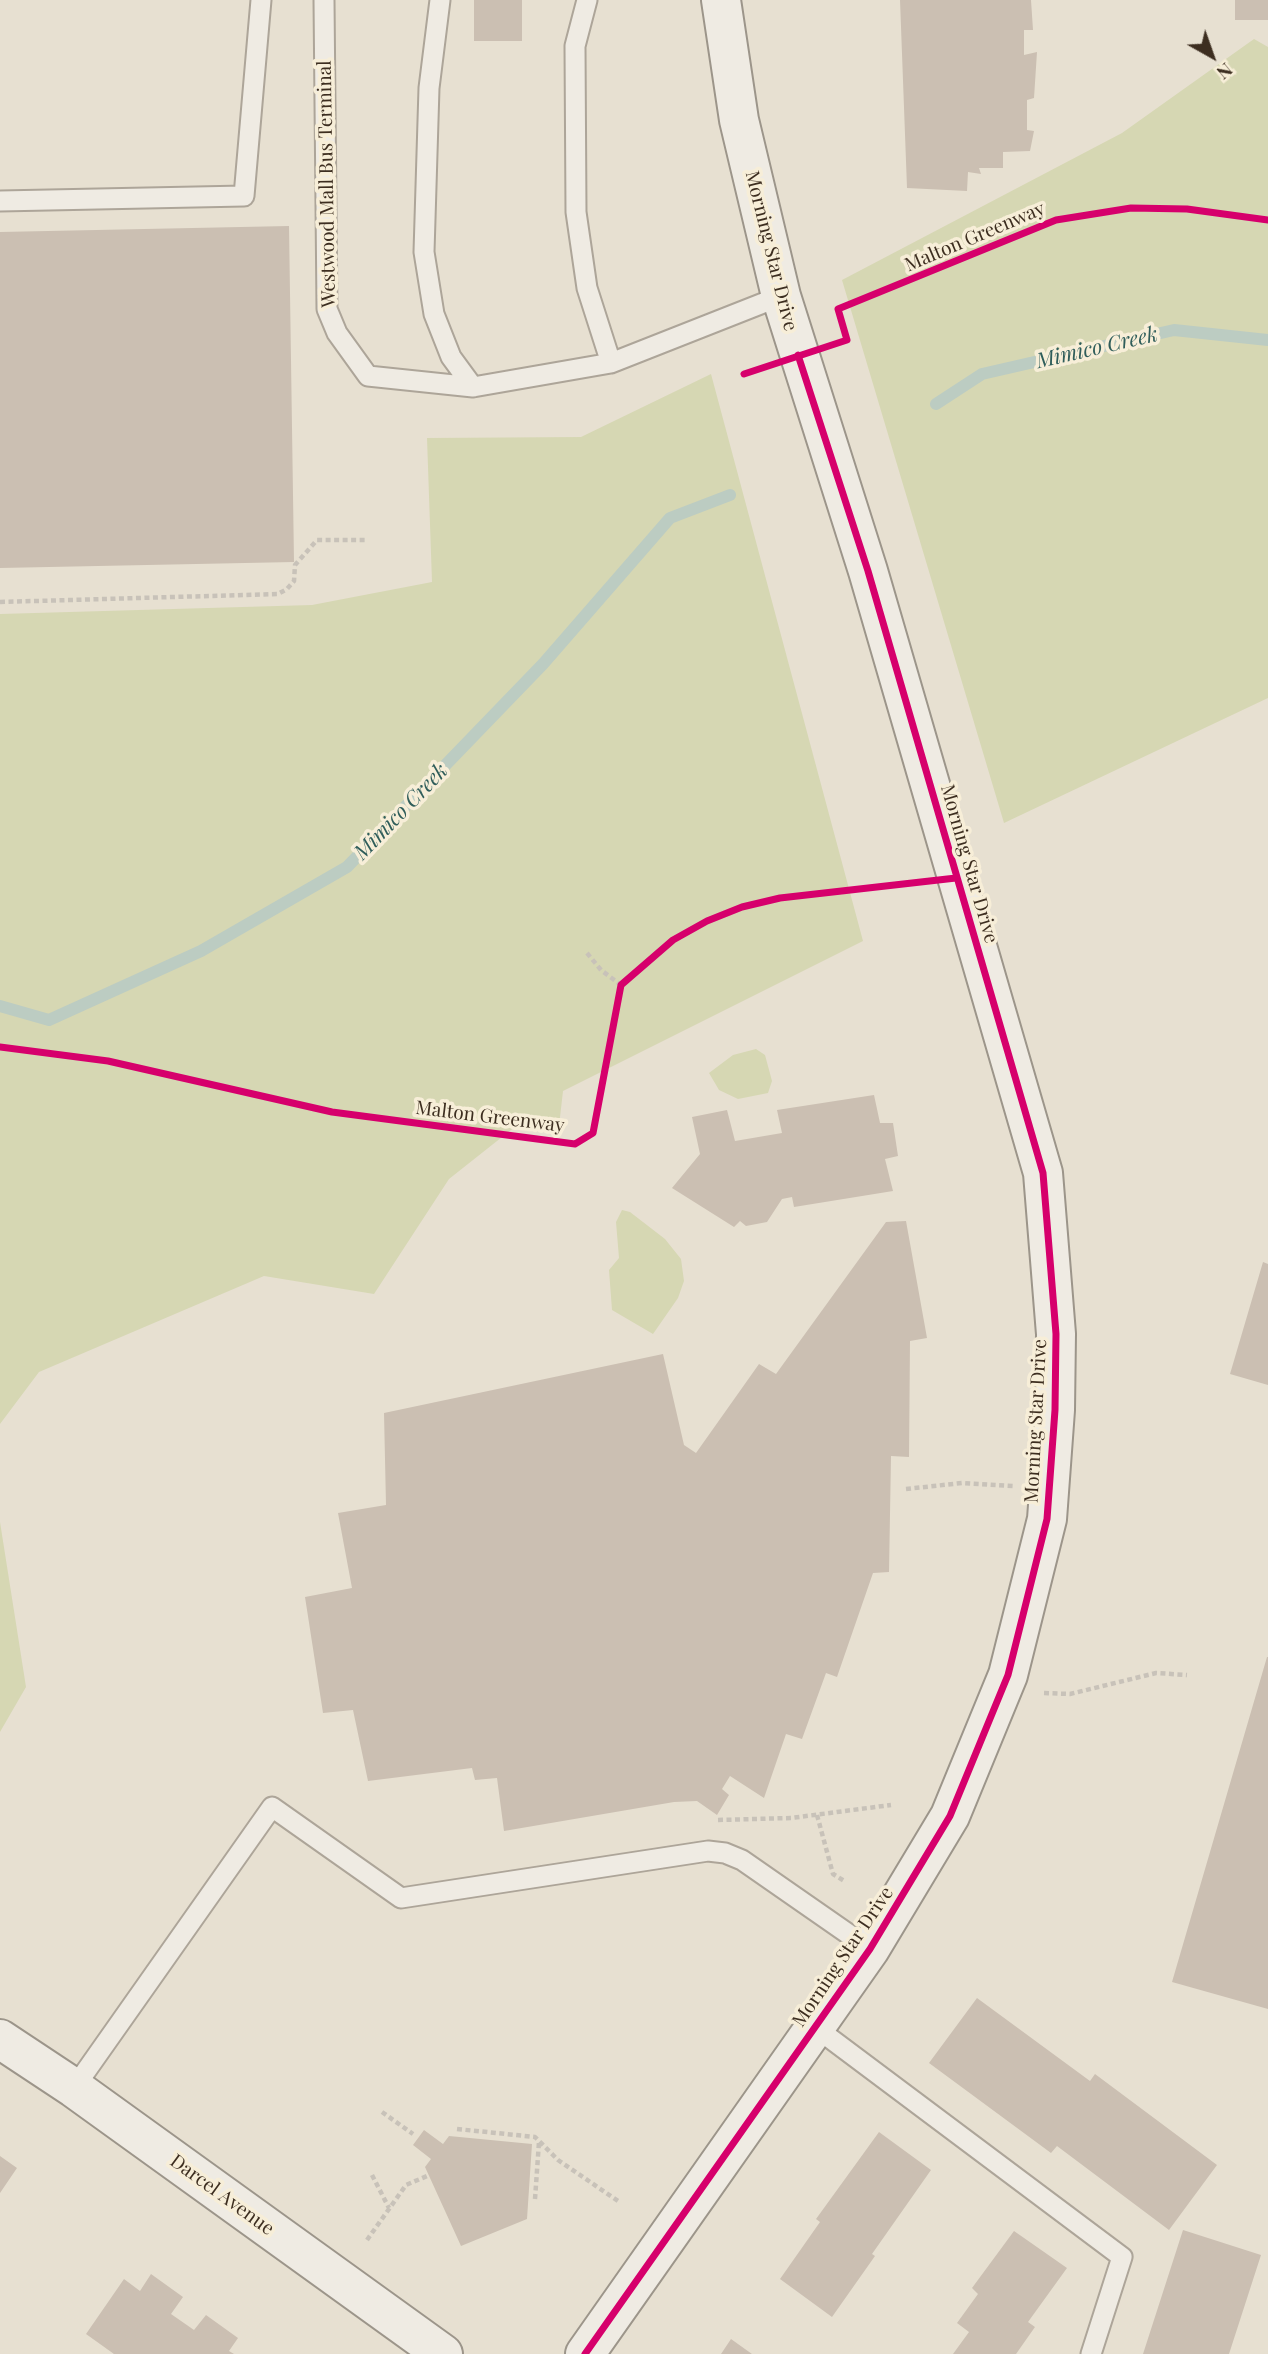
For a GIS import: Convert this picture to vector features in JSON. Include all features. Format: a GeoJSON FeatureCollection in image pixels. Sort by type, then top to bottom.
{"type":"FeatureCollection","features":[{"type":"Feature","properties":{"kind":"street","name":"Morning Star Drive"},"geometry":{"type":"LineString","coordinates":[[585,2354],[870,1949],[950,1816],[1002,1687],[1047,1519],[1055,1410],[1056,1334],[1043,1173],[868,571],[781,296],[739,120],[721,0]]}},
{"type":"Feature","properties":{"kind":"street","name":"Darcel Avenue"},"geometry":{"type":"LineString","coordinates":[[0,2039],[74,2088],[443,2354]]}},
{"type":"Feature","properties":{"kind":"lane"},"geometry":{"type":"LineString","coordinates":[[0,201],[244,197],[261,0]]}},
{"type":"Feature","properties":{"kind":"lane","name":"Westwood Mall Bus Terminal"},"geometry":{"type":"LineString","coordinates":[[324,0],[327,309],[337,333],[369,376],[473,387],[611,363],[781,296]]}},
{"type":"Feature","properties":{"kind":"lane"},"geometry":{"type":"LineString","coordinates":[[440,0],[429,88],[424,252],[434,314],[451,357],[473,387]]}},
{"type":"Feature","properties":{"kind":"lane"},"geometry":{"type":"LineString","coordinates":[[587,0],[575,46],[576,212],[587,288],[611,363]]}},
{"type":"Feature","properties":{"kind":"lane"},"geometry":{"type":"LineString","coordinates":[[74,2088],[272,1807],[401,1898],[708,1851],[725,1853],[742,1860],[870,1949]]}},
{"type":"Feature","properties":{"kind":"lane"},"geometry":{"type":"LineString","coordinates":[[815,2027],[1122,2257],[1091,2354]]}},
{"type":"Feature","properties":{"kind":"path"},"geometry":{"type":"LineString","coordinates":[[0,602],[278,594],[288,589],[294,581],[295,565],[317,540],[365,540]]}},
{"type":"Feature","properties":{"kind":"path"},"geometry":{"type":"LineString","coordinates":[[587,953],[601,970],[621,985]]}},
{"type":"Feature","properties":{"kind":"path"},"geometry":{"type":"LineString","coordinates":[[619,998],[621,985],[629,977]]}},
{"type":"Feature","properties":{"kind":"path"},"geometry":{"type":"LineString","coordinates":[[906,1489],[962,1483],[1049,1489]]}},
{"type":"Feature","properties":{"kind":"path"},"geometry":{"type":"LineString","coordinates":[[1002,1687],[1070,1694],[1156,1673],[1187,1675]]}},
{"type":"Feature","properties":{"kind":"path"},"geometry":{"type":"LineString","coordinates":[[710,1820],[817,1815],[891,1805]]}},
{"type":"Feature","properties":{"kind":"path"},"geometry":{"type":"LineString","coordinates":[[817,1815],[833,1874],[846,1882]]}},
{"type":"Feature","properties":{"kind":"path"},"geometry":{"type":"LineString","coordinates":[[382,2112],[414,2133]]}},
{"type":"Feature","properties":{"kind":"path"},"geometry":{"type":"LineString","coordinates":[[457,2129],[535,2137],[558,2160],[618,2201]]}},
{"type":"Feature","properties":{"kind":"path"},"geometry":{"type":"LineString","coordinates":[[536,2199],[539,2142]]}},
{"type":"Feature","properties":{"kind":"path"},"geometry":{"type":"LineString","coordinates":[[372,2175],[390,2208]]}},
{"type":"Feature","properties":{"kind":"path"},"geometry":{"type":"LineString","coordinates":[[367,2240],[406,2185],[428,2176]]}},
{"type":"Feature","properties":{"kind":"green space"},"geometry":{"type":"Polygon","coordinates":[[[1254,39],[1268,47],[1268,698],[1004,823],[842,280],[1122,133],[1254,39]]]}},
{"type":"Feature","properties":{"kind":"green space"},"geometry":{"type":"Polygon","coordinates":[[[711,374],[863,941],[563,1091],[559,1126],[521,1122],[449,1179],[374,1294],[264,1276],[39,1372],[0,1424],[0,614],[312,605],[432,582],[427,438],[581,437],[711,374]]]}},
{"type":"Feature","properties":{"kind":"green space"},"geometry":{"type":"Polygon","coordinates":[[[756,1049],[765,1055],[772,1081],[768,1093],[738,1099],[719,1090],[709,1073],[733,1055],[756,1049]]]}},
{"type":"Feature","properties":{"kind":"green space"},"geometry":{"type":"Polygon","coordinates":[[[622,1210],[630,1212],[665,1239],[681,1259],[684,1281],[678,1298],[653,1334],[612,1310],[609,1270],[619,1258],[616,1222],[622,1210]]]}},
{"type":"Feature","properties":{"kind":"green space"},"geometry":{"type":"Polygon","coordinates":[[[0,1522],[26,1687],[0,1732],[0,1522]]]}},
{"type":"Feature","properties":{"kind":"building"},"geometry":{"type":"Polygon","coordinates":[[[474,0],[522,0],[522,41],[474,41],[474,0]]]}},
{"type":"Feature","properties":{"kind":"building"},"geometry":{"type":"Polygon","coordinates":[[[900,0],[1031,0],[1033,30],[1024,30],[1024,55],[1037,52],[1034,98],[1027,100],[1027,130],[1034,131],[1030,151],[1003,152],[1003,168],[979,168],[981,174],[968,172],[967,191],[907,188],[900,0]]]}},
{"type":"Feature","properties":{"kind":"building"},"geometry":{"type":"Polygon","coordinates":[[[1235,0],[1268,0],[1268,20],[1235,20],[1235,0]]]}},
{"type":"Feature","properties":{"kind":"building"},"geometry":{"type":"Polygon","coordinates":[[[289,226],[294,562],[0,568],[0,232],[289,226]]]}},
{"type":"Feature","properties":{"kind":"building"},"geometry":{"type":"Polygon","coordinates":[[[874,1095],[880,1123],[893,1123],[898,1156],[885,1159],[893,1191],[794,1207],[792,1197],[782,1199],[767,1222],[746,1226],[740,1221],[734,1227],[672,1188],[700,1154],[692,1117],[727,1110],[735,1141],[782,1133],[777,1110],[874,1095]]]}},
{"type":"Feature","properties":{"kind":"building"},"geometry":{"type":"Polygon","coordinates":[[[906,1221],[927,1338],[910,1341],[909,1457],[891,1456],[889,1572],[873,1573],[837,1677],[826,1673],[802,1739],[786,1734],[764,1798],[730,1776],[722,1789],[729,1795],[717,1815],[697,1801],[674,1802],[504,1831],[497,1778],[475,1780],[472,1768],[368,1781],[353,1710],[323,1713],[305,1597],[352,1588],[338,1513],[386,1505],[384,1413],[663,1354],[684,1445],[696,1453],[759,1364],[776,1374],[886,1222],[906,1221]]]}},
{"type":"Feature","properties":{"kind":"building"},"geometry":{"type":"Polygon","coordinates":[[[1263,1262],[1268,1264],[1268,1385],[1230,1374],[1263,1262]]]}},
{"type":"Feature","properties":{"kind":"building"},"geometry":{"type":"Polygon","coordinates":[[[1268,1657],[1268,2009],[1172,1982],[1268,1657]]]}},
{"type":"Feature","properties":{"kind":"building"},"geometry":{"type":"Polygon","coordinates":[[[977,1998],[1090,2081],[1095,2074],[1217,2165],[1169,2230],[1057,2146],[1051,2153],[929,2063],[977,1998]]]}},
{"type":"Feature","properties":{"kind":"building"},"geometry":{"type":"Polygon","coordinates":[[[424,2130],[443,2144],[449,2136],[532,2144],[527,2219],[461,2246],[425,2167],[431,2159],[413,2145],[424,2130]]]}},
{"type":"Feature","properties":{"kind":"building"},"geometry":{"type":"Polygon","coordinates":[[[879,2132],[931,2170],[832,2317],[780,2279],[820,2222],[816,2219],[879,2132]]]}},
{"type":"Feature","properties":{"kind":"building"},"geometry":{"type":"Polygon","coordinates":[[[0,2156],[17,2168],[0,2193],[0,2156]]]}},
{"type":"Feature","properties":{"kind":"building"},"geometry":{"type":"Polygon","coordinates":[[[1183,2230],[1261,2255],[1229,2354],[1143,2354],[1183,2230]]]}},
{"type":"Feature","properties":{"kind":"building"},"geometry":{"type":"Polygon","coordinates":[[[1014,2231],[1067,2268],[1028,2322],[1035,2327],[1016,2354],[953,2354],[969,2332],[957,2323],[978,2294],[972,2288],[1014,2231]]]}},
{"type":"Feature","properties":{"kind":"building"},"geometry":{"type":"Polygon","coordinates":[[[151,2274],[183,2297],[171,2314],[194,2330],[206,2315],[238,2338],[229,2351],[234,2354],[114,2354],[86,2334],[124,2279],[140,2291],[151,2274]]]}},
{"type":"Feature","properties":{"kind":"building"},"geometry":{"type":"Polygon","coordinates":[[[731,2339],[752,2354],[721,2354],[731,2339]]]}},
{"type":"Feature","properties":{"kind":"waterway","name":"Mimico Creek"},"geometry":{"type":"LineString","coordinates":[[936,404],[982,374],[1174,330],[1268,340]]}},
{"type":"Feature","properties":{"kind":"waterway","name":"Mimico Creek"},"geometry":{"type":"LineString","coordinates":[[0,1006],[49,1020],[201,951],[347,867],[543,664],[670,518],[730,495]]}},
{"type":"Feature","properties":{"kind":"cycle path","name":"Malton Greenway"},"geometry":{"type":"LineString","coordinates":[[744,374],[847,340],[838,309],[1056,220],[1131,208],[1187,209],[1268,220]]}},
{"type":"Feature","properties":{"kind":"cycle path"},"geometry":{"type":"LineString","coordinates":[[585,2354],[870,1949],[950,1816],[1008,1675],[1047,1519],[1055,1410],[1056,1334],[1043,1173],[868,571],[798,355]]}},
{"type":"Feature","properties":{"kind":"cycle path","name":"Malton Greenway"},"geometry":{"type":"LineString","coordinates":[[0,1047],[108,1061],[332,1112],[575,1144],[593,1133],[621,985],[673,940],[707,921],[742,907],[780,898],[956,878]]}}]}
